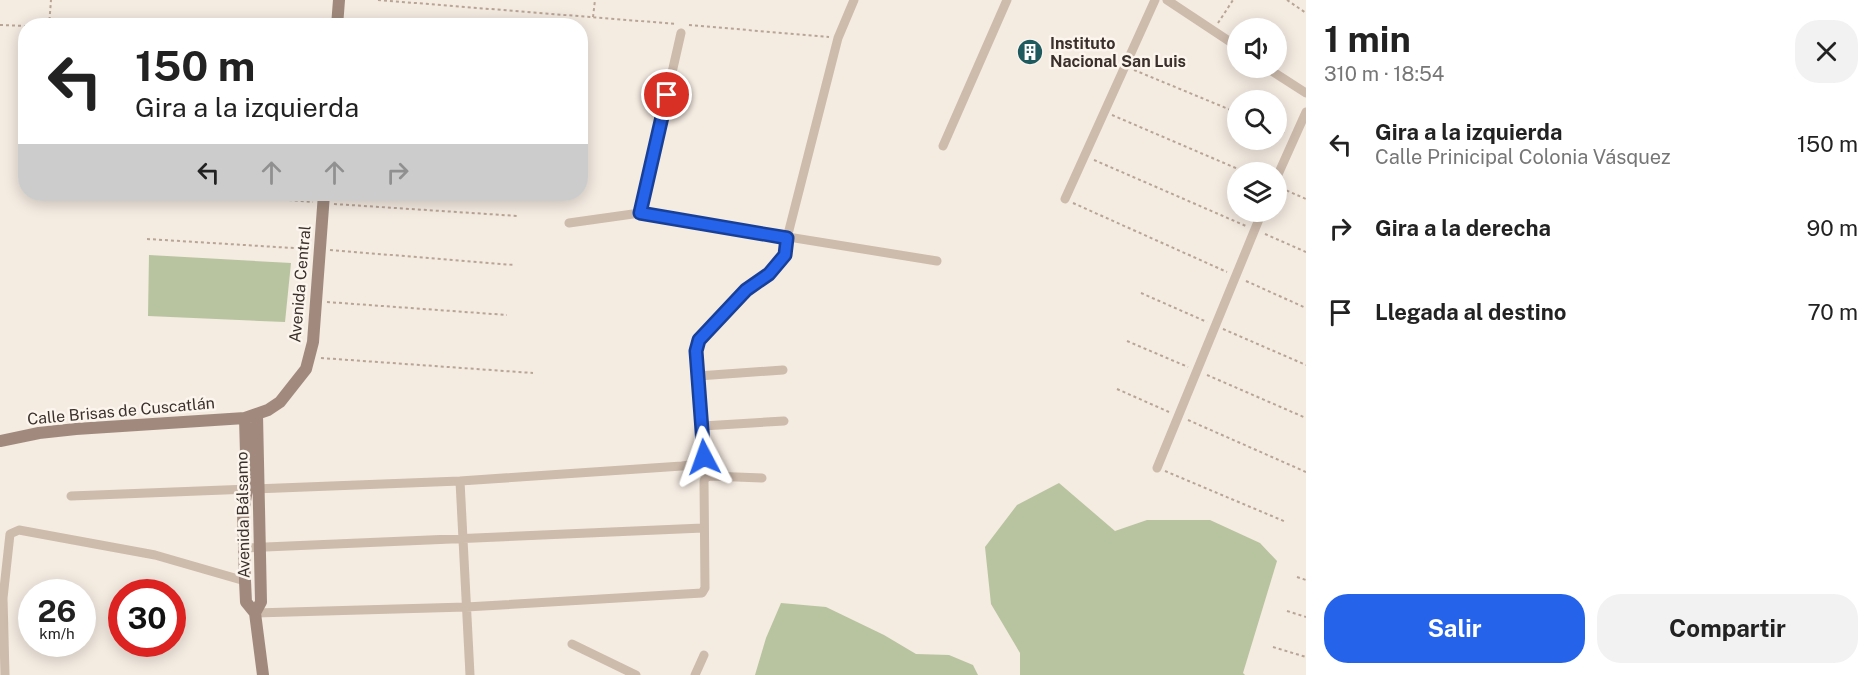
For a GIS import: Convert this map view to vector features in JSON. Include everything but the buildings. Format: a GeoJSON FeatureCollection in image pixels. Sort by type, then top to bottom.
{"type":"FeatureCollection","features":[{"type":"Feature","properties":{"kind":"street"},"geometry":{"type":"LineString","coordinates":[[338,18],[339,0]]}},
{"type":"Feature","properties":{"kind":"street"},"geometry":{"type":"LineString","coordinates":[[71,496],[460,481],[697,464],[705,453],[696,348],[699,340],[746,290],[785,255],[787,238],[838,38],[854,0]]}},
{"type":"Feature","properties":{"kind":"street"},"geometry":{"type":"LineString","coordinates":[[943,146],[1007,0]]}},
{"type":"Feature","properties":{"kind":"street"},"geometry":{"type":"LineString","coordinates":[[1065,199],[1155,0]]}},
{"type":"Feature","properties":{"kind":"street"},"geometry":{"type":"LineString","coordinates":[[1167,0],[1227,40]]}},
{"type":"Feature","properties":{"kind":"street"},"geometry":{"type":"LineString","coordinates":[[640,213],[681,33]]}},
{"type":"Feature","properties":{"kind":"street"},"geometry":{"type":"LineString","coordinates":[[1283,78],[1306,93]]}},
{"type":"Feature","properties":{"kind":"street"},"geometry":{"type":"LineString","coordinates":[[1284,162],[1306,112]]}},
{"type":"Feature","properties":{"kind":"street","name":"Avenida Central"},"geometry":{"type":"LineString","coordinates":[[251,416],[268,410],[280,402],[306,369],[313,342],[324,201]]}},
{"type":"Feature","properties":{"kind":"street"},"geometry":{"type":"LineString","coordinates":[[569,224],[640,213],[937,261]]}},
{"type":"Feature","properties":{"kind":"street"},"geometry":{"type":"LineString","coordinates":[[1157,468],[1258,222]]}},
{"type":"Feature","properties":{"kind":"street"},"geometry":{"type":"LineString","coordinates":[[698,376],[783,370]]}},
{"type":"Feature","properties":{"kind":"street","name":"Calle Brisas de Cuscatlán"},"geometry":{"type":"LineString","coordinates":[[0,441],[76,429],[251,416]]}},
{"type":"Feature","properties":{"kind":"street","name":"Avenida Bálsamo"},"geometry":{"type":"LineString","coordinates":[[251,416],[253,490],[260,548],[261,602],[255,613]]}},
{"type":"Feature","properties":{"kind":"street"},"geometry":{"type":"LineString","coordinates":[[702,426],[784,421]]}},
{"type":"Feature","properties":{"kind":"street"},"geometry":{"type":"LineString","coordinates":[[697,464],[706,477]]}},
{"type":"Feature","properties":{"kind":"street"},"geometry":{"type":"LineString","coordinates":[[706,477],[762,478]]}},
{"type":"Feature","properties":{"kind":"street"},"geometry":{"type":"LineString","coordinates":[[255,613],[466,607],[702,593],[705,588],[703,528],[706,477]]}},
{"type":"Feature","properties":{"kind":"street"},"geometry":{"type":"LineString","coordinates":[[460,481],[470,675]]}},
{"type":"Feature","properties":{"kind":"street","name":"Avenida Bálsamo"},"geometry":{"type":"LineString","coordinates":[[253,490],[243,512],[243,548],[246,602],[255,613],[262,675]]}},
{"type":"Feature","properties":{"kind":"street"},"geometry":{"type":"LineString","coordinates":[[243,548],[703,528]]}},
{"type":"Feature","properties":{"kind":"street"},"geometry":{"type":"LineString","coordinates":[[5,675],[2,598],[10,534],[19,530],[155,555],[245,581]]}},
{"type":"Feature","properties":{"kind":"street"},"geometry":{"type":"LineString","coordinates":[[572,644],[636,675]]}},
{"type":"Feature","properties":{"kind":"street"},"geometry":{"type":"LineString","coordinates":[[694,675],[704,655]]}},
{"type":"Feature","properties":{"kind":"path"},"geometry":{"type":"LineString","coordinates":[[50,18],[51,0]]}},
{"type":"Feature","properties":{"kind":"path"},"geometry":{"type":"LineString","coordinates":[[378,0],[838,38]]}},
{"type":"Feature","properties":{"kind":"path"},"geometry":{"type":"LineString","coordinates":[[593,17],[595,0]]}},
{"type":"Feature","properties":{"kind":"path"},"geometry":{"type":"LineString","coordinates":[[1212,31],[1233,0]]}},
{"type":"Feature","properties":{"kind":"path"},"geometry":{"type":"LineString","coordinates":[[1287,0],[1306,13]]}},
{"type":"Feature","properties":{"kind":"path"},"geometry":{"type":"LineString","coordinates":[[0,24],[18,25]]}},
{"type":"Feature","properties":{"kind":"path"},"geometry":{"type":"LineString","coordinates":[[1125,66],[1227,108]]}},
{"type":"Feature","properties":{"kind":"path"},"geometry":{"type":"LineString","coordinates":[[1105,111],[1227,164]]}},
{"type":"Feature","properties":{"kind":"path"},"geometry":{"type":"LineString","coordinates":[[1084,156],[1306,252]]}},
{"type":"Feature","properties":{"kind":"path"},"geometry":{"type":"LineString","coordinates":[[1287,191],[1306,199]]}},
{"type":"Feature","properties":{"kind":"path"},"geometry":{"type":"LineString","coordinates":[[1065,199],[1306,308]]}},
{"type":"Feature","properties":{"kind":"path"},"geometry":{"type":"LineString","coordinates":[[356,201],[518,216]]}},
{"type":"Feature","properties":{"kind":"path"},"geometry":{"type":"LineString","coordinates":[[147,240],[319,249],[514,265]]}},
{"type":"Feature","properties":{"kind":"path"},"geometry":{"type":"LineString","coordinates":[[315,301],[507,315]]}},
{"type":"Feature","properties":{"kind":"path"},"geometry":{"type":"LineString","coordinates":[[1127,341],[1306,418]]}},
{"type":"Feature","properties":{"kind":"path"},"geometry":{"type":"LineString","coordinates":[[309,357],[533,373]]}},
{"type":"Feature","properties":{"kind":"path"},"geometry":{"type":"LineString","coordinates":[[1117,389],[1306,472]]}},
{"type":"Feature","properties":{"kind":"path"},"geometry":{"type":"LineString","coordinates":[[1157,468],[1286,522]]}},
{"type":"Feature","properties":{"kind":"path"},"geometry":{"type":"LineString","coordinates":[[1298,577],[1306,580]]}},
{"type":"Feature","properties":{"kind":"path"},"geometry":{"type":"LineString","coordinates":[[1287,611],[1306,617]]}},
{"type":"Feature","properties":{"kind":"path"},"geometry":{"type":"LineString","coordinates":[[1273,647],[1306,657]]}},
{"type":"Feature","properties":{"kind":"green space"},"geometry":{"type":"Polygon","coordinates":[[[149,255],[291,263],[285,322],[148,316],[149,255]]]}},
{"type":"Feature","properties":{"kind":"green space"},"geometry":{"type":"Polygon","coordinates":[[[1059,483],[1115,531],[1147,520],[1210,520],[1260,543],[1277,561],[1243,673],[1245,675],[1020,675],[1020,653],[991,604],[985,547],[1017,505],[1059,483]]]}},
{"type":"Feature","properties":{"kind":"green space"},"geometry":{"type":"Polygon","coordinates":[[[781,603],[826,607],[884,635],[916,654],[949,655],[973,665],[978,675],[755,675],[766,638],[781,603]]]}},
{"type":"Feature","properties":{"kind":"place","name":"Instituto Nacional San Luis"},"geometry":{"type":"Point","coordinates":[1030,52]}},
{"type":"Feature","properties":{"kind":"route"},"geometry":{"type":"LineString","coordinates":[[667,95],[640,213],[787,238],[785,255],[769,274],[746,290],[699,340],[696,351],[704,457]]}}]}
